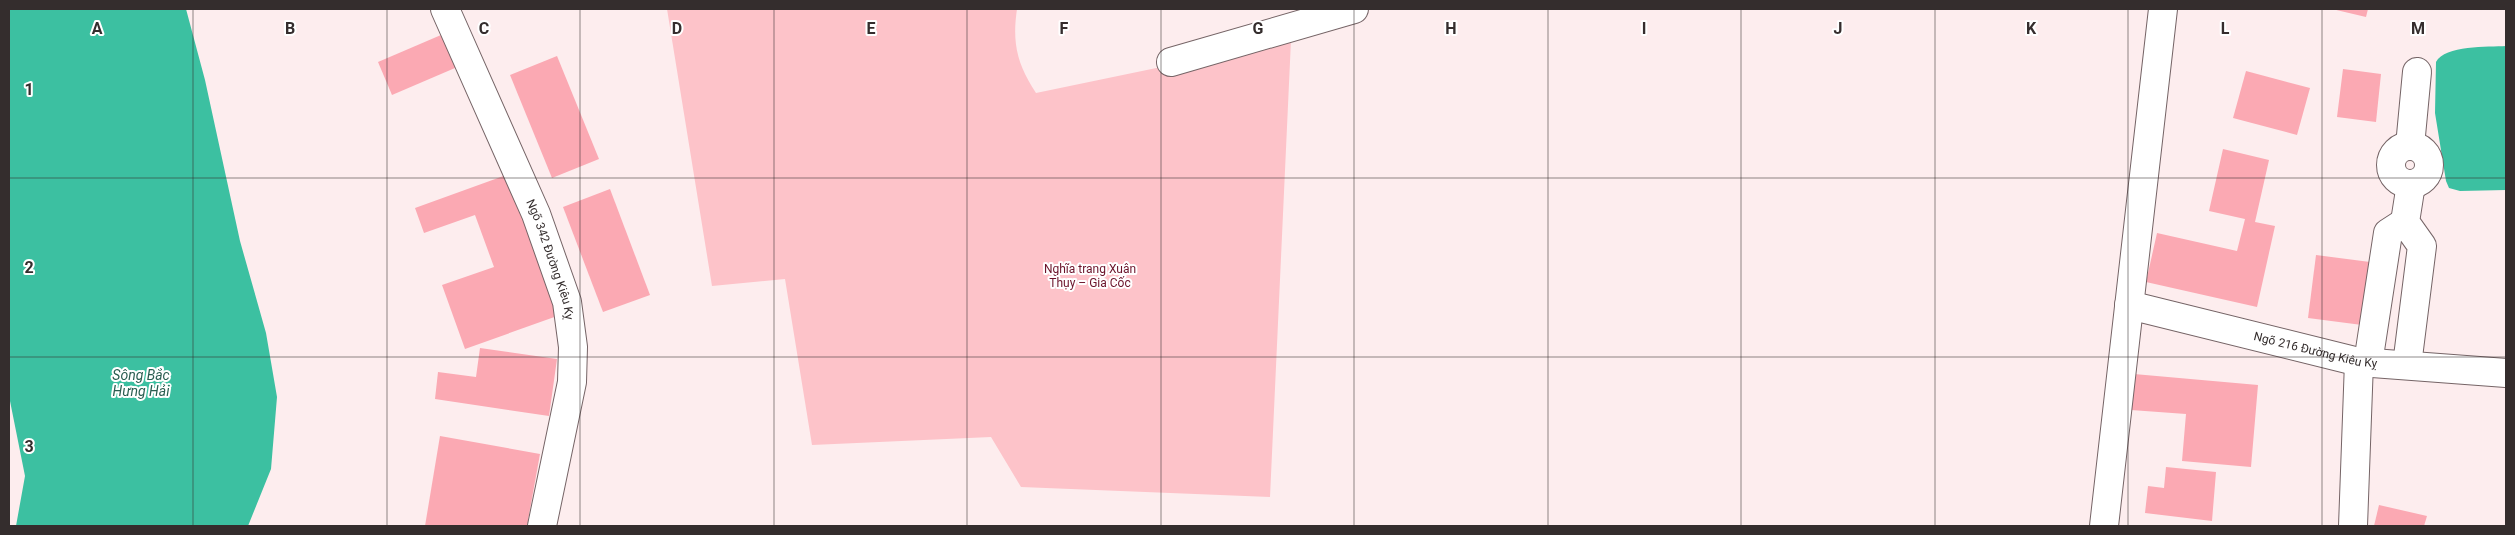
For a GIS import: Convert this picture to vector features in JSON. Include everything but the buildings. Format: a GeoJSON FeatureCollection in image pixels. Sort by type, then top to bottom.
{"type":"FeatureCollection","features":[{"type":"Feature","properties":{"kind":"street","name":"Ngõ 342 Đường Kiêu Kỵ"},"geometry":{"type":"LineString","coordinates":[[445,9],[536,214],[567,302],[573,347],[572,382],[542,526]]}},
{"type":"Feature","properties":{"kind":"street"},"geometry":{"type":"LineString","coordinates":[[1171,62],[1354,9]]}},
{"type":"Feature","properties":{"kind":"street"},"geometry":{"type":"LineString","coordinates":[[2104,526],[2162,9]]}},
{"type":"Feature","properties":{"kind":"street"},"geometry":{"type":"LineString","coordinates":[[2408,365],[2422,246],[2405,222],[2411,184],[2420,180],[2426,174],[2429,164],[2426,155],[2419,148],[2410,146],[2417,72]]}},
{"type":"Feature","properties":{"kind":"street"},"geometry":{"type":"LineString","coordinates":[[2353,526],[2364,362],[2388,233],[2405,222]]}},
{"type":"Feature","properties":{"kind":"street","name":"Ngõ 216 Đường Kiêu Kỵ"},"geometry":{"type":"LineString","coordinates":[[2129,305],[2364,362],[2506,373]]}},
{"type":"Feature","properties":{"kind":"green space","name":"Nghĩa trang Xuân Thụy – Gia Cốc"},"geometry":{"type":"Polygon","coordinates":[[[667,9],[1017,9],[1015,32],[1020,63],[1036,93],[1291,40],[1270,497],[1021,487],[991,437],[812,445],[785,279],[712,286],[667,9]]]}},
{"type":"Feature","properties":{"kind":"water","name":"Sông Bắc Hưng Hải"},"geometry":{"type":"Polygon","coordinates":[[[9,9],[186,9],[205,80],[240,241],[266,333],[277,397],[271,469],[248,526],[16,526],[25,476],[9,396],[9,9]]]}},
{"type":"Feature","properties":{"kind":"water"},"geometry":{"type":"Polygon","coordinates":[[[2506,46],[2506,190],[2460,191],[2449,188],[2446,181],[2435,113],[2436,62],[2448,52],[2468,48],[2506,46]]]}}]}
